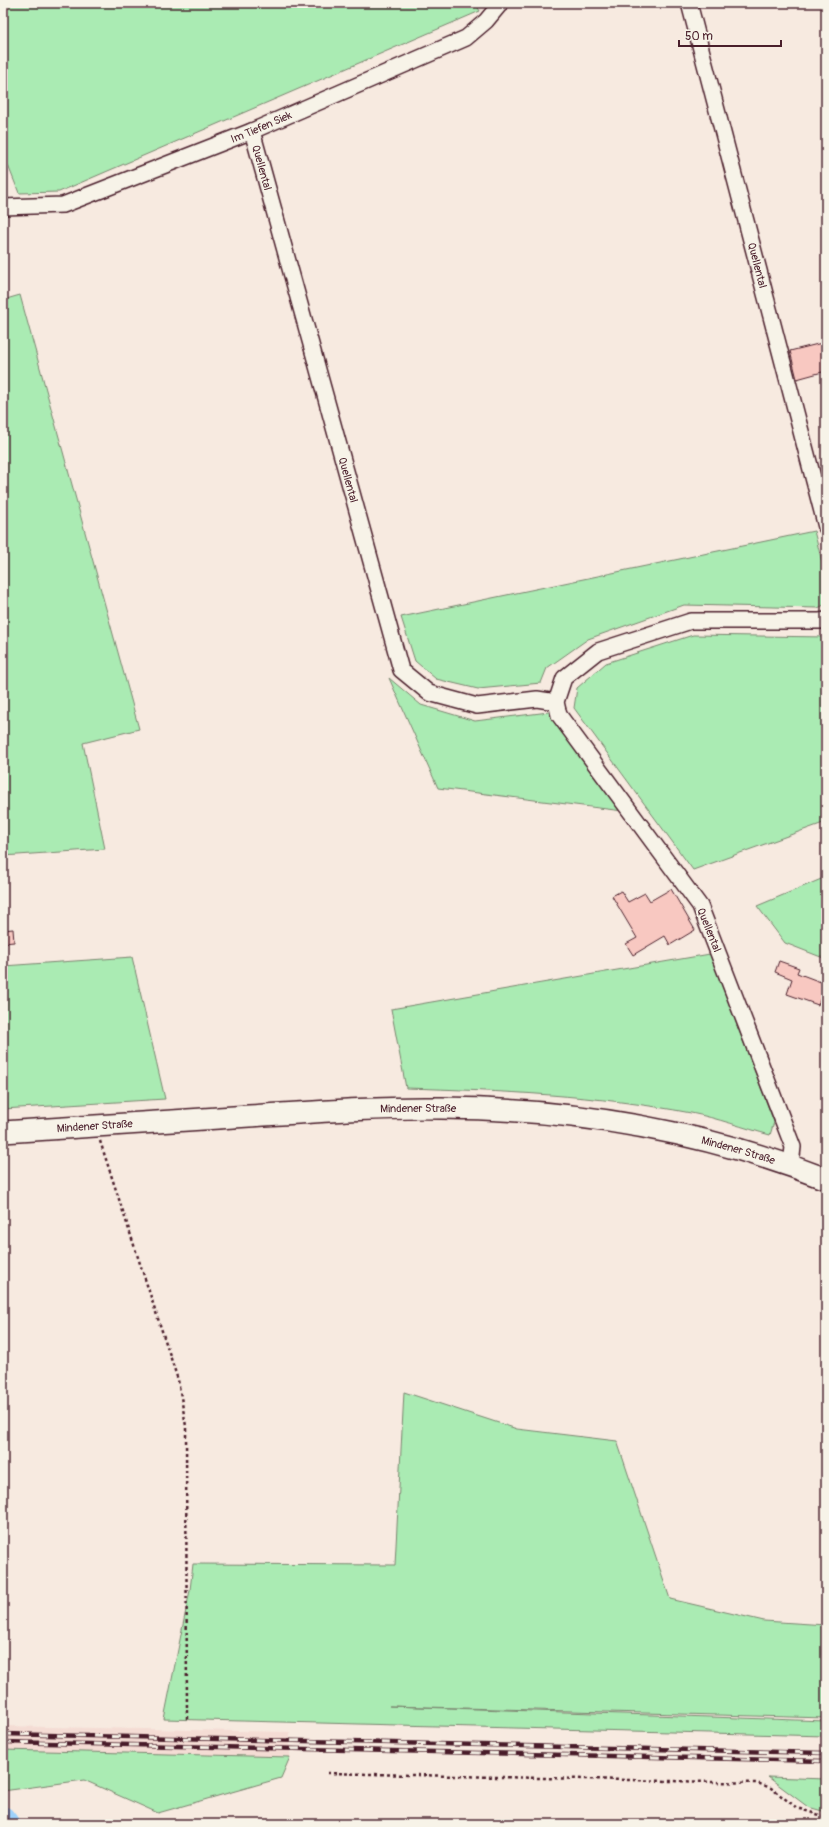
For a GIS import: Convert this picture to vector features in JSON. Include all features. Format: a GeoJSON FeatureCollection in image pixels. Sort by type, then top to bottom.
{"type":"FeatureCollection","features":[{"type":"Feature","properties":{"kind":"main road","name":"Mindener Straße"},"geometry":{"type":"LineString","coordinates":[[3,1132],[94,1125],[352,1110],[442,1108],[530,1113],[617,1122],[683,1134],[791,1165],[826,1179]]}},
{"type":"Feature","properties":{"kind":"street","name":"Im Tiefen Siek"},"geometry":{"type":"LineString","coordinates":[[3,207],[63,205],[252,131],[466,38],[486,21],[501,3]]}},
{"type":"Feature","properties":{"kind":"street","name":"Quellental"},"geometry":{"type":"LineString","coordinates":[[689,3],[826,527]]}},
{"type":"Feature","properties":{"kind":"street","name":"Quellental"},"geometry":{"type":"LineString","coordinates":[[252,131],[401,670],[429,693],[477,706],[537,699],[556,702],[559,715],[700,906],[793,1147],[791,1165]]}},
{"type":"Feature","properties":{"kind":"street"},"geometry":{"type":"LineString","coordinates":[[556,702],[564,678],[598,651],[691,620],[826,620]]}},
{"type":"Feature","properties":{"kind":"path"},"geometry":{"type":"LineString","coordinates":[[94,1125],[178,1380],[186,1426],[187,1721]]}},
{"type":"Feature","properties":{"kind":"path"},"geometry":{"type":"LineString","coordinates":[[327,1773],[757,1783],[771,1788],[797,1808],[826,1818]]}},
{"type":"Feature","properties":{"kind":"shaded area"},"geometry":{"type":"Polygon","coordinates":[[[3,1726],[290,1732],[290,1757],[3,1750],[3,1726]]]}},
{"type":"Feature","properties":{"kind":"green space"},"geometry":{"type":"Polygon","coordinates":[[[3,3],[475,3],[480,11],[59,192],[19,193],[3,153],[3,3]]]}},
{"type":"Feature","properties":{"kind":"green space"},"geometry":{"type":"Polygon","coordinates":[[[20,295],[139,729],[83,743],[105,849],[3,856],[3,300],[20,295]]]}},
{"type":"Feature","properties":{"kind":"green space"},"geometry":{"type":"Polygon","coordinates":[[[814,531],[826,577],[826,604],[818,608],[684,605],[588,639],[547,668],[541,683],[478,689],[436,679],[415,661],[401,617],[814,531]]]}},
{"type":"Feature","properties":{"kind":"green space"},"geometry":{"type":"Polygon","coordinates":[[[693,635],[826,637],[826,822],[693,870],[574,708],[577,688],[606,663],[693,635]]]}},
{"type":"Feature","properties":{"kind":"green space"},"geometry":{"type":"Polygon","coordinates":[[[389,678],[421,705],[475,721],[549,712],[623,811],[438,788],[389,678]]]}},
{"type":"Feature","properties":{"kind":"green space"},"geometry":{"type":"Polygon","coordinates":[[[826,877],[826,959],[785,943],[757,906],[826,877]]]}},
{"type":"Feature","properties":{"kind":"green space"},"geometry":{"type":"Polygon","coordinates":[[[710,954],[774,1122],[770,1135],[701,1115],[620,1102],[513,1092],[406,1088],[391,1009],[710,954]]]}},
{"type":"Feature","properties":{"kind":"green space"},"geometry":{"type":"Polygon","coordinates":[[[132,957],[165,1099],[3,1109],[3,966],[132,957]]]}},
{"type":"Feature","properties":{"kind":"green space"},"geometry":{"type":"Polygon","coordinates":[[[404,1392],[517,1429],[617,1441],[670,1599],[764,1621],[826,1625],[826,1718],[389,1706],[826,1721],[826,1736],[164,1719],[190,1590],[193,1564],[395,1565],[404,1392]]]}},
{"type":"Feature","properties":{"kind":"green space"},"geometry":{"type":"Polygon","coordinates":[[[3,1750],[290,1757],[281,1778],[158,1813],[84,1780],[3,1791],[3,1750]]]}},
{"type":"Feature","properties":{"kind":"green space"},"geometry":{"type":"Polygon","coordinates":[[[768,1777],[826,1779],[826,1812],[808,1807],[768,1777]]]}},
{"type":"Feature","properties":{"kind":"building"},"geometry":{"type":"Polygon","coordinates":[[[826,342],[826,371],[797,379],[790,351],[826,342]]]}},
{"type":"Feature","properties":{"kind":"building"},"geometry":{"type":"Polygon","coordinates":[[[671,889],[695,930],[670,945],[665,936],[633,955],[626,944],[637,938],[612,896],[621,891],[628,902],[645,893],[650,901],[671,889]]]}},
{"type":"Feature","properties":{"kind":"building"},"geometry":{"type":"Polygon","coordinates":[[[13,929],[14,942],[3,943],[3,930],[13,929]]]}},
{"type":"Feature","properties":{"kind":"building"},"geometry":{"type":"Polygon","coordinates":[[[779,961],[799,968],[797,973],[826,984],[818,1005],[787,994],[792,979],[775,972],[779,961]]]}},
{"type":"Feature","properties":{"kind":"waterway"},"geometry":{"type":"LineString","coordinates":[[3,1819],[7,1824]]}},
{"type":"Feature","properties":{"kind":"railway"},"geometry":{"type":"LineString","coordinates":[[3,1734],[826,1753]]}},
{"type":"Feature","properties":{"kind":"railway"},"geometry":{"type":"LineString","coordinates":[[3,1742],[826,1761]]}}]}
